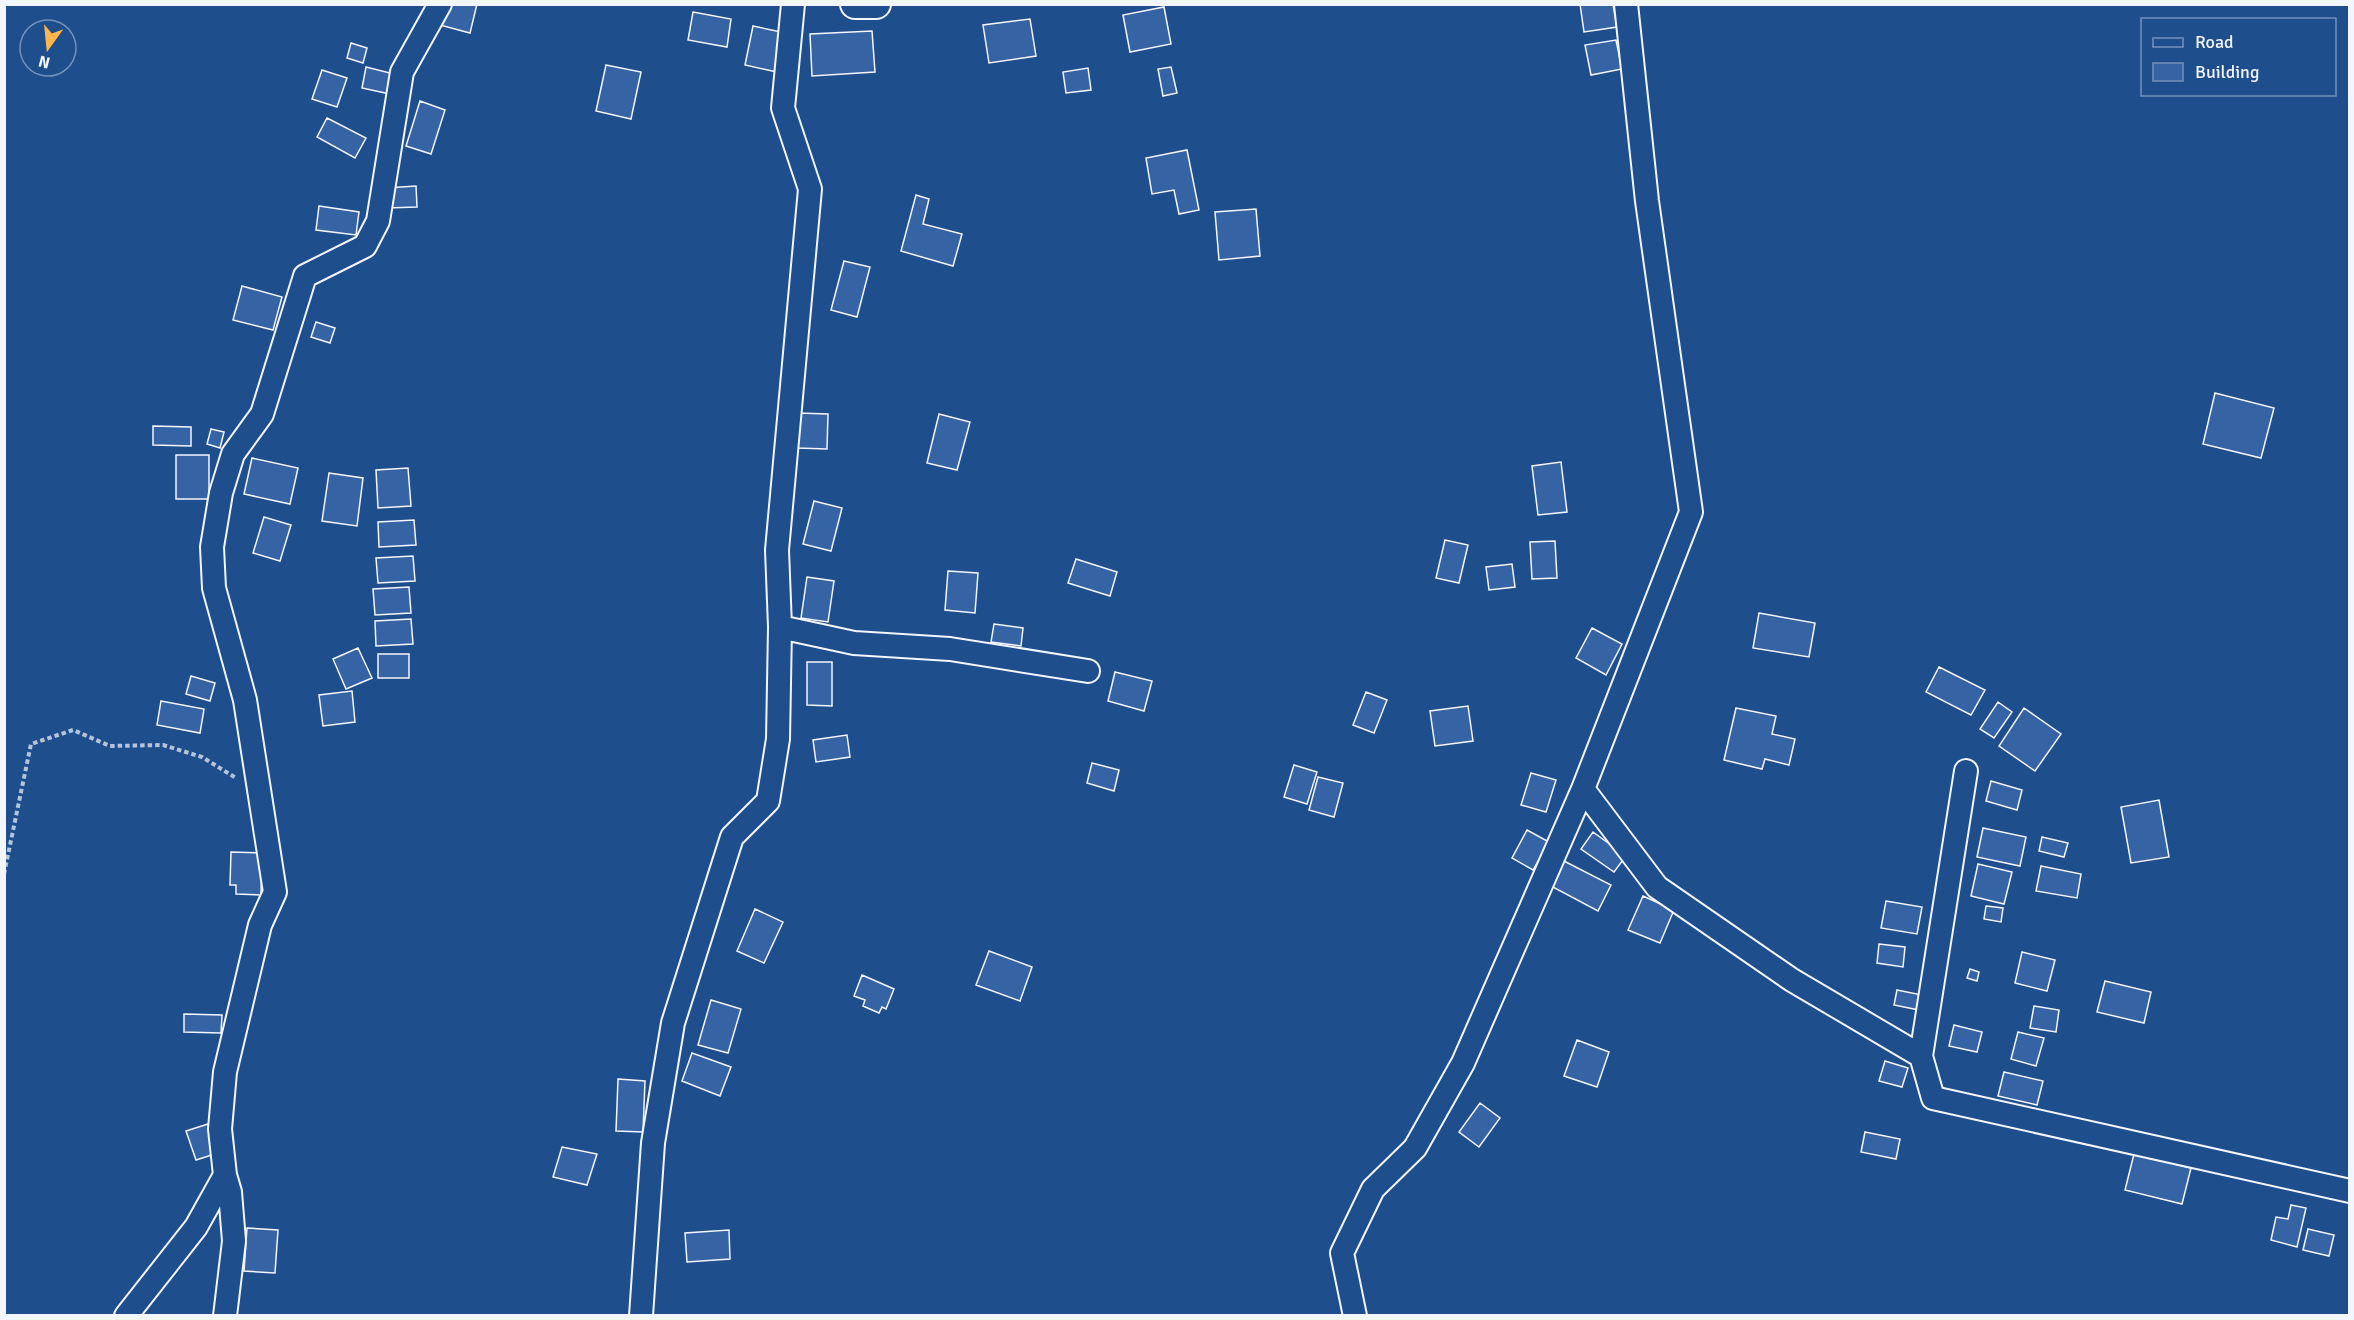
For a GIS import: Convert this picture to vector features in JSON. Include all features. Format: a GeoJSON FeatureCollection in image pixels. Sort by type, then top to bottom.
{"type":"FeatureCollection","features":[{"type":"Feature","properties":{"kind":"main road"},"geometry":{"type":"LineString","coordinates":[[855,4],[876,4]]}},
{"type":"Feature","properties":{"kind":"street"},"geometry":{"type":"LineString","coordinates":[[225,1316],[234,1241],[230,1192],[225,1174],[220,1129],[225,1072],[260,925],[275,892],[245,700],[214,588],[212,548],[221,493],[232,454],[262,414],[305,276],[365,246],[378,221],[402,72],[440,4]]}},
{"type":"Feature","properties":{"kind":"street"},"geometry":{"type":"LineString","coordinates":[[641,1316],[653,1143],[673,1023],[732,837],[768,801],[778,739],[780,627],[777,550],[810,189],[783,108],[793,4]]}},
{"type":"Feature","properties":{"kind":"street"},"geometry":{"type":"LineString","coordinates":[[1355,1316],[1342,1253],[1373,1189],[1415,1148],[1463,1063],[1583,789],[1691,512],[1647,201],[1626,4]]}},
{"type":"Feature","properties":{"kind":"street"},"geometry":{"type":"LineString","coordinates":[[780,627],[854,643],[950,649],[1088,671]]}},
{"type":"Feature","properties":{"kind":"street"},"geometry":{"type":"LineString","coordinates":[[1966,771],[1921,1056],[1933,1098],[2349,1191]]}},
{"type":"Feature","properties":{"kind":"street"},"geometry":{"type":"LineString","coordinates":[[1583,789],[1657,887],[1792,980],[1921,1056]]}},
{"type":"Feature","properties":{"kind":"street"},"geometry":{"type":"LineString","coordinates":[[126,1316],[196,1227],[225,1174]]}},
{"type":"Feature","properties":{"kind":"path"},"geometry":{"type":"LineString","coordinates":[[4,874],[31,744],[73,730],[110,746],[163,745],[202,757],[260,792]]}},
{"type":"Feature","properties":{"kind":"building"},"geometry":{"type":"Polygon","coordinates":[[[446,4],[477,4],[470,33],[440,25],[446,4]]]}},
{"type":"Feature","properties":{"kind":"building"},"geometry":{"type":"Polygon","coordinates":[[[1580,4],[1613,4],[1617,27],[1584,32],[1580,4]]]}},
{"type":"Feature","properties":{"kind":"building"},"geometry":{"type":"Polygon","coordinates":[[[1164,7],[1171,44],[1130,52],[1123,15],[1164,7]]]}},
{"type":"Feature","properties":{"kind":"building"},"geometry":{"type":"Polygon","coordinates":[[[693,12],[731,19],[727,47],[688,40],[693,12]]]}},
{"type":"Feature","properties":{"kind":"building"},"geometry":{"type":"Polygon","coordinates":[[[1030,19],[1036,56],[989,63],[983,25],[1030,19]]]}},
{"type":"Feature","properties":{"kind":"building"},"geometry":{"type":"Polygon","coordinates":[[[753,26],[786,33],[777,72],[745,65],[753,26]]]}},
{"type":"Feature","properties":{"kind":"building"},"geometry":{"type":"Polygon","coordinates":[[[872,31],[875,72],[812,76],[810,34],[872,31]]]}},
{"type":"Feature","properties":{"kind":"building"},"geometry":{"type":"Polygon","coordinates":[[[1616,40],[1622,69],[1591,75],[1585,45],[1616,40]]]}},
{"type":"Feature","properties":{"kind":"building"},"geometry":{"type":"Polygon","coordinates":[[[351,43],[367,48],[363,63],[347,58],[351,43]]]}},
{"type":"Feature","properties":{"kind":"building"},"geometry":{"type":"Polygon","coordinates":[[[606,65],[641,72],[631,119],[596,111],[606,65]]]}},
{"type":"Feature","properties":{"kind":"building"},"geometry":{"type":"Polygon","coordinates":[[[366,67],[394,74],[390,94],[362,88],[366,67]]]}},
{"type":"Feature","properties":{"kind":"building"},"geometry":{"type":"Polygon","coordinates":[[[1171,67],[1177,93],[1163,96],[1158,69],[1171,67]]]}},
{"type":"Feature","properties":{"kind":"building"},"geometry":{"type":"Polygon","coordinates":[[[1088,68],[1091,90],[1066,93],[1063,72],[1088,68]]]}},
{"type":"Feature","properties":{"kind":"building"},"geometry":{"type":"Polygon","coordinates":[[[322,70],[347,78],[337,107],[312,99],[322,70]]]}},
{"type":"Feature","properties":{"kind":"building"},"geometry":{"type":"Polygon","coordinates":[[[420,101],[445,110],[431,154],[406,146],[420,101]]]}},
{"type":"Feature","properties":{"kind":"building"},"geometry":{"type":"Polygon","coordinates":[[[327,118],[366,138],[355,158],[317,137],[327,118]]]}},
{"type":"Feature","properties":{"kind":"building"},"geometry":{"type":"Polygon","coordinates":[[[1187,150],[1199,210],[1179,214],[1174,190],[1152,194],[1146,158],[1187,150]]]}},
{"type":"Feature","properties":{"kind":"building"},"geometry":{"type":"Polygon","coordinates":[[[416,186],[417,207],[386,208],[385,188],[416,186]]]}},
{"type":"Feature","properties":{"kind":"building"},"geometry":{"type":"Polygon","coordinates":[[[916,195],[929,199],[923,224],[962,234],[953,266],[901,251],[916,195]]]}},
{"type":"Feature","properties":{"kind":"building"},"geometry":{"type":"Polygon","coordinates":[[[319,206],[359,212],[356,235],[316,230],[319,206]]]}},
{"type":"Feature","properties":{"kind":"building"},"geometry":{"type":"Polygon","coordinates":[[[1256,209],[1260,256],[1219,260],[1215,212],[1256,209]]]}},
{"type":"Feature","properties":{"kind":"building"},"geometry":{"type":"Polygon","coordinates":[[[844,261],[870,267],[857,317],[831,310],[844,261]]]}},
{"type":"Feature","properties":{"kind":"building"},"geometry":{"type":"Polygon","coordinates":[[[242,286],[282,297],[273,330],[233,320],[242,286]]]}},
{"type":"Feature","properties":{"kind":"building"},"geometry":{"type":"Polygon","coordinates":[[[316,322],[335,328],[330,343],[311,337],[316,322]]]}},
{"type":"Feature","properties":{"kind":"building"},"geometry":{"type":"Polygon","coordinates":[[[2215,393],[2274,408],[2261,458],[2203,444],[2215,393]]]}},
{"type":"Feature","properties":{"kind":"building"},"geometry":{"type":"Polygon","coordinates":[[[798,413],[828,414],[827,449],[797,448],[798,413]]]}},
{"type":"Feature","properties":{"kind":"building"},"geometry":{"type":"Polygon","coordinates":[[[939,414],[970,422],[957,470],[927,463],[939,414]]]}},
{"type":"Feature","properties":{"kind":"building"},"geometry":{"type":"Polygon","coordinates":[[[153,426],[191,427],[191,446],[153,445],[153,426]]]}},
{"type":"Feature","properties":{"kind":"building"},"geometry":{"type":"Polygon","coordinates":[[[211,429],[224,432],[220,448],[207,444],[211,429]]]}},
{"type":"Feature","properties":{"kind":"building"},"geometry":{"type":"Polygon","coordinates":[[[176,455],[209,455],[209,499],[176,499],[176,455]]]}},
{"type":"Feature","properties":{"kind":"building"},"geometry":{"type":"Polygon","coordinates":[[[252,458],[298,468],[290,504],[244,494],[252,458]]]}},
{"type":"Feature","properties":{"kind":"building"},"geometry":{"type":"Polygon","coordinates":[[[1561,462],[1567,512],[1538,515],[1532,466],[1561,462]]]}},
{"type":"Feature","properties":{"kind":"building"},"geometry":{"type":"Polygon","coordinates":[[[408,468],[411,506],[378,508],[376,470],[408,468]]]}},
{"type":"Feature","properties":{"kind":"building"},"geometry":{"type":"Polygon","coordinates":[[[329,473],[363,478],[357,526],[322,521],[329,473]]]}},
{"type":"Feature","properties":{"kind":"building"},"geometry":{"type":"Polygon","coordinates":[[[814,501],[842,508],[831,551],[803,544],[814,501]]]}},
{"type":"Feature","properties":{"kind":"building"},"geometry":{"type":"Polygon","coordinates":[[[264,517],[291,525],[280,561],[253,553],[264,517]]]}},
{"type":"Feature","properties":{"kind":"building"},"geometry":{"type":"Polygon","coordinates":[[[414,520],[416,545],[379,547],[378,522],[414,520]]]}},
{"type":"Feature","properties":{"kind":"building"},"geometry":{"type":"Polygon","coordinates":[[[1445,540],[1468,545],[1459,583],[1436,578],[1445,540]]]}},
{"type":"Feature","properties":{"kind":"building"},"geometry":{"type":"Polygon","coordinates":[[[1555,541],[1557,578],[1532,579],[1530,542],[1555,541]]]}},
{"type":"Feature","properties":{"kind":"building"},"geometry":{"type":"Polygon","coordinates":[[[413,556],[415,581],[378,583],[376,558],[413,556]]]}},
{"type":"Feature","properties":{"kind":"building"},"geometry":{"type":"Polygon","coordinates":[[[1076,559],[1117,572],[1110,596],[1068,583],[1076,559]]]}},
{"type":"Feature","properties":{"kind":"building"},"geometry":{"type":"Polygon","coordinates":[[[1512,564],[1515,587],[1489,590],[1486,567],[1512,564]]]}},
{"type":"Feature","properties":{"kind":"building"},"geometry":{"type":"Polygon","coordinates":[[[948,571],[978,573],[975,613],[945,610],[948,571]]]}},
{"type":"Feature","properties":{"kind":"building"},"geometry":{"type":"Polygon","coordinates":[[[807,577],[834,581],[828,622],[801,618],[807,577]]]}},
{"type":"Feature","properties":{"kind":"building"},"geometry":{"type":"Polygon","coordinates":[[[409,587],[411,613],[375,615],[373,589],[409,587]]]}},
{"type":"Feature","properties":{"kind":"building"},"geometry":{"type":"Polygon","coordinates":[[[1759,613],[1815,623],[1809,657],[1753,648],[1759,613]]]}},
{"type":"Feature","properties":{"kind":"building"},"geometry":{"type":"Polygon","coordinates":[[[411,619],[413,644],[376,646],[375,621],[411,619]]]}},
{"type":"Feature","properties":{"kind":"building"},"geometry":{"type":"Polygon","coordinates":[[[994,624],[1023,628],[1021,646],[991,642],[994,624]]]}},
{"type":"Feature","properties":{"kind":"building"},"geometry":{"type":"Polygon","coordinates":[[[1592,628],[1622,644],[1606,675],[1576,658],[1592,628]]]}},
{"type":"Feature","properties":{"kind":"building"},"geometry":{"type":"Polygon","coordinates":[[[358,648],[372,678],[346,689],[333,659],[358,648]]]}},
{"type":"Feature","properties":{"kind":"building"},"geometry":{"type":"Polygon","coordinates":[[[378,654],[409,654],[409,678],[378,678],[378,654]]]}},
{"type":"Feature","properties":{"kind":"building"},"geometry":{"type":"Polygon","coordinates":[[[807,662],[832,662],[832,706],[807,705],[807,662]]]}},
{"type":"Feature","properties":{"kind":"building"},"geometry":{"type":"Polygon","coordinates":[[[1939,667],[1985,690],[1971,715],[1926,692],[1939,667]]]}},
{"type":"Feature","properties":{"kind":"building"},"geometry":{"type":"Polygon","coordinates":[[[1115,672],[1152,681],[1144,711],[1108,701],[1115,672]]]}},
{"type":"Feature","properties":{"kind":"building"},"geometry":{"type":"Polygon","coordinates":[[[191,676],[215,683],[210,701],[186,694],[191,676]]]}},
{"type":"Feature","properties":{"kind":"building"},"geometry":{"type":"Polygon","coordinates":[[[352,691],[355,722],[323,726],[319,695],[352,691]]]}},
{"type":"Feature","properties":{"kind":"building"},"geometry":{"type":"Polygon","coordinates":[[[1366,692],[1387,700],[1374,733],[1353,725],[1366,692]]]}},
{"type":"Feature","properties":{"kind":"building"},"geometry":{"type":"Polygon","coordinates":[[[161,701],[204,709],[200,733],[157,725],[161,701]]]}},
{"type":"Feature","properties":{"kind":"building"},"geometry":{"type":"Polygon","coordinates":[[[1998,702],[2012,712],[1994,738],[1980,729],[1998,702]]]}},
{"type":"Feature","properties":{"kind":"building"},"geometry":{"type":"Polygon","coordinates":[[[1468,706],[1473,741],[1435,746],[1430,711],[1468,706]]]}},
{"type":"Feature","properties":{"kind":"building"},"geometry":{"type":"Polygon","coordinates":[[[1736,708],[1776,716],[1772,734],[1795,739],[1789,765],[1765,759],[1762,769],[1724,760],[1736,708]]]}},
{"type":"Feature","properties":{"kind":"building"},"geometry":{"type":"Polygon","coordinates":[[[2024,708],[2061,734],[2035,771],[1999,746],[2024,708]]]}},
{"type":"Feature","properties":{"kind":"building"},"geometry":{"type":"Polygon","coordinates":[[[847,735],[850,757],[816,762],[813,740],[847,735]]]}},
{"type":"Feature","properties":{"kind":"building"},"geometry":{"type":"Polygon","coordinates":[[[1092,763],[1119,770],[1114,791],[1087,783],[1092,763]]]}},
{"type":"Feature","properties":{"kind":"building"},"geometry":{"type":"Polygon","coordinates":[[[1294,765],[1317,772],[1307,804],[1284,797],[1294,765]]]}},
{"type":"Feature","properties":{"kind":"building"},"geometry":{"type":"Polygon","coordinates":[[[1531,773],[1556,780],[1546,812],[1521,805],[1531,773]]]}},
{"type":"Feature","properties":{"kind":"building"},"geometry":{"type":"Polygon","coordinates":[[[1318,777],[1343,783],[1334,817],[1309,810],[1318,777]]]}},
{"type":"Feature","properties":{"kind":"building"},"geometry":{"type":"Polygon","coordinates":[[[1991,781],[2022,790],[2017,810],[1986,801],[1991,781]]]}},
{"type":"Feature","properties":{"kind":"building"},"geometry":{"type":"Polygon","coordinates":[[[2159,800],[2169,857],[2131,863],[2121,807],[2159,800]]]}},
{"type":"Feature","properties":{"kind":"building"},"geometry":{"type":"Polygon","coordinates":[[[1983,828],[2026,837],[2020,866],[1977,857],[1983,828]]]}},
{"type":"Feature","properties":{"kind":"building"},"geometry":{"type":"Polygon","coordinates":[[[1527,830],[1549,842],[1533,870],[1512,858],[1527,830]]]}},
{"type":"Feature","properties":{"kind":"building"},"geometry":{"type":"Polygon","coordinates":[[[1593,832],[1626,856],[1614,872],[1581,849],[1593,832]]]}},
{"type":"Feature","properties":{"kind":"building"},"geometry":{"type":"Polygon","coordinates":[[[2042,837],[2068,843],[2064,857],[2039,851],[2042,837]]]}},
{"type":"Feature","properties":{"kind":"building"},"geometry":{"type":"Polygon","coordinates":[[[231,852],[262,853],[261,895],[236,894],[236,885],[230,885],[231,852]]]}},
{"type":"Feature","properties":{"kind":"building"},"geometry":{"type":"Polygon","coordinates":[[[1562,860],[1611,885],[1598,911],[1549,885],[1562,860]]]}},
{"type":"Feature","properties":{"kind":"building"},"geometry":{"type":"Polygon","coordinates":[[[1978,864],[2012,872],[2004,904],[1971,896],[1978,864]]]}},
{"type":"Feature","properties":{"kind":"building"},"geometry":{"type":"Polygon","coordinates":[[[2041,866],[2081,874],[2077,898],[2036,891],[2041,866]]]}},
{"type":"Feature","properties":{"kind":"building"},"geometry":{"type":"Polygon","coordinates":[[[1643,896],[1674,910],[1660,943],[1628,930],[1643,896]]]}},
{"type":"Feature","properties":{"kind":"building"},"geometry":{"type":"Polygon","coordinates":[[[1886,901],[1922,907],[1917,934],[1881,928],[1886,901]]]}},
{"type":"Feature","properties":{"kind":"building"},"geometry":{"type":"Polygon","coordinates":[[[1986,906],[2003,908],[2001,922],[1984,919],[1986,906]]]}},
{"type":"Feature","properties":{"kind":"building"},"geometry":{"type":"Polygon","coordinates":[[[755,909],[783,922],[764,963],[737,951],[755,909]]]}},
{"type":"Feature","properties":{"kind":"building"},"geometry":{"type":"Polygon","coordinates":[[[1879,944],[1905,947],[1903,967],[1877,963],[1879,944]]]}},
{"type":"Feature","properties":{"kind":"building"},"geometry":{"type":"Polygon","coordinates":[[[989,951],[1032,967],[1020,1001],[976,985],[989,951]]]}},
{"type":"Feature","properties":{"kind":"building"},"geometry":{"type":"Polygon","coordinates":[[[2022,952],[2055,960],[2047,991],[2015,983],[2022,952]]]}},
{"type":"Feature","properties":{"kind":"building"},"geometry":{"type":"Polygon","coordinates":[[[1970,969],[1979,972],[1977,981],[1967,978],[1970,969]]]}},
{"type":"Feature","properties":{"kind":"building"},"geometry":{"type":"Polygon","coordinates":[[[862,975],[894,989],[886,1009],[882,1007],[879,1013],[863,1006],[865,1000],[854,996],[862,975]]]}},
{"type":"Feature","properties":{"kind":"building"},"geometry":{"type":"Polygon","coordinates":[[[2105,981],[2151,992],[2144,1023],[2097,1012],[2105,981]]]}},
{"type":"Feature","properties":{"kind":"building"},"geometry":{"type":"Polygon","coordinates":[[[1897,990],[1922,995],[1919,1010],[1894,1005],[1897,990]]]}},
{"type":"Feature","properties":{"kind":"building"},"geometry":{"type":"Polygon","coordinates":[[[711,1000],[741,1009],[728,1053],[698,1045],[711,1000]]]}},
{"type":"Feature","properties":{"kind":"building"},"geometry":{"type":"Polygon","coordinates":[[[2034,1006],[2059,1010],[2056,1032],[2030,1028],[2034,1006]]]}},
{"type":"Feature","properties":{"kind":"building"},"geometry":{"type":"Polygon","coordinates":[[[184,1014],[222,1015],[221,1033],[184,1032],[184,1014]]]}},
{"type":"Feature","properties":{"kind":"building"},"geometry":{"type":"Polygon","coordinates":[[[1954,1025],[1982,1032],[1977,1052],[1949,1046],[1954,1025]]]}},
{"type":"Feature","properties":{"kind":"building"},"geometry":{"type":"Polygon","coordinates":[[[2018,1032],[2044,1038],[2036,1066],[2011,1059],[2018,1032]]]}},
{"type":"Feature","properties":{"kind":"building"},"geometry":{"type":"Polygon","coordinates":[[[1577,1040],[1609,1052],[1597,1087],[1564,1076],[1577,1040]]]}},
{"type":"Feature","properties":{"kind":"building"},"geometry":{"type":"Polygon","coordinates":[[[692,1053],[731,1067],[720,1096],[682,1081],[692,1053]]]}},
{"type":"Feature","properties":{"kind":"building"},"geometry":{"type":"Polygon","coordinates":[[[1885,1061],[1908,1068],[1902,1087],[1879,1081],[1885,1061]]]}},
{"type":"Feature","properties":{"kind":"building"},"geometry":{"type":"Polygon","coordinates":[[[2004,1072],[2043,1081],[2037,1105],[1998,1096],[2004,1072]]]}},
{"type":"Feature","properties":{"kind":"building"},"geometry":{"type":"Polygon","coordinates":[[[618,1079],[645,1081],[643,1132],[616,1131],[618,1079]]]}},
{"type":"Feature","properties":{"kind":"building"},"geometry":{"type":"Polygon","coordinates":[[[1480,1103],[1500,1118],[1479,1147],[1459,1132],[1480,1103]]]}},
{"type":"Feature","properties":{"kind":"building"},"geometry":{"type":"Polygon","coordinates":[[[208,1124],[218,1153],[196,1160],[186,1131],[208,1124]]]}},
{"type":"Feature","properties":{"kind":"building"},"geometry":{"type":"Polygon","coordinates":[[[1865,1132],[1900,1139],[1896,1159],[1861,1152],[1865,1132]]]}},
{"type":"Feature","properties":{"kind":"building"},"geometry":{"type":"Polygon","coordinates":[[[562,1147],[597,1154],[587,1185],[553,1177],[562,1147]]]}},
{"type":"Feature","properties":{"kind":"building"},"geometry":{"type":"Polygon","coordinates":[[[2134,1154],[2191,1168],[2182,1204],[2125,1190],[2134,1154]]]}},
{"type":"Feature","properties":{"kind":"building"},"geometry":{"type":"Polygon","coordinates":[[[2291,1205],[2306,1208],[2297,1247],[2271,1240],[2276,1217],[2288,1219],[2291,1205]]]}},
{"type":"Feature","properties":{"kind":"building"},"geometry":{"type":"Polygon","coordinates":[[[247,1228],[278,1230],[275,1273],[244,1271],[247,1228]]]}},
{"type":"Feature","properties":{"kind":"building"},"geometry":{"type":"Polygon","coordinates":[[[2308,1229],[2334,1235],[2329,1256],[2303,1250],[2308,1229]]]}},
{"type":"Feature","properties":{"kind":"building"},"geometry":{"type":"Polygon","coordinates":[[[729,1230],[730,1259],[687,1262],[685,1233],[729,1230]]]}}]}
